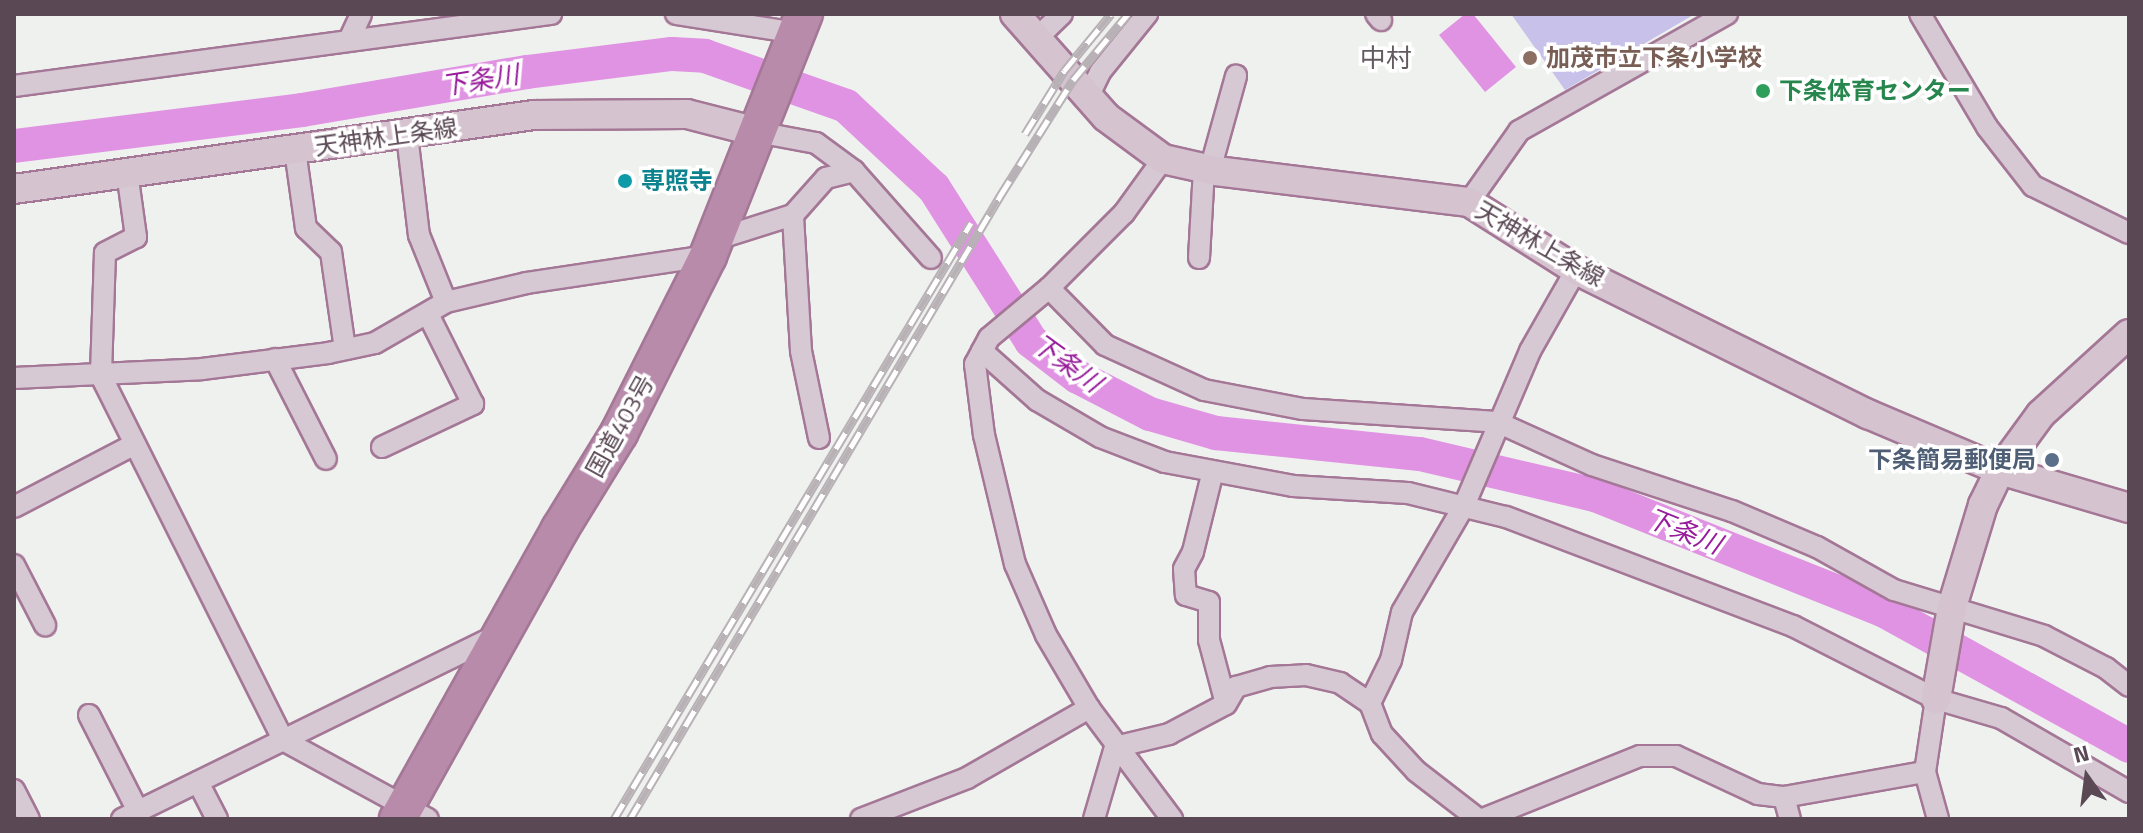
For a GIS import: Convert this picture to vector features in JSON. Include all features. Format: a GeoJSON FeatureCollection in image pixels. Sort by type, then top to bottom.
{"type":"FeatureCollection","features":[{"type":"Feature","properties":{"kind":"highway","name":"国道403号"},"geometry":{"type":"LineString","coordinates":[[411,815],[506,630],[619,433],[711,248],[800,23]]}},
{"type":"Feature","properties":{"kind":"main road","name":"天神林上条線"},"geometry":{"type":"LineString","coordinates":[[1015,14],[1126,135],[1163,159],[1207,169],[1469,202],[1576,270],[1868,414],[2000,470],[2129,508]]}},
{"type":"Feature","properties":{"kind":"main road","name":"天神林上条線"},"geometry":{"type":"LineString","coordinates":[[14,189],[534,115],[622,111],[687,114],[757,132]]}},
{"type":"Feature","properties":{"kind":"main road"},"geometry":{"type":"LineString","coordinates":[[1936,699],[1952,607],[1983,505],[2000,470],[2041,414],[2129,334]]}},
{"type":"Feature","properties":{"kind":"street"},"geometry":{"type":"LineString","coordinates":[[350,38],[361,14]]}},
{"type":"Feature","properties":{"kind":"street"},"geometry":{"type":"LineString","coordinates":[[14,86],[350,38],[551,14]]}},
{"type":"Feature","properties":{"kind":"street"},"geometry":{"type":"LineString","coordinates":[[676,14],[800,23]]}},
{"type":"Feature","properties":{"kind":"street"},"geometry":{"type":"LineString","coordinates":[[1036,39],[1062,14]]}},
{"type":"Feature","properties":{"kind":"street"},"geometry":{"type":"LineString","coordinates":[[1088,97],[1100,72],[1147,14]]}},
{"type":"Feature","properties":{"kind":"street"},"geometry":{"type":"LineString","coordinates":[[1469,202],[1519,131],[1727,14]]}},
{"type":"Feature","properties":{"kind":"street"},"geometry":{"type":"LineString","coordinates":[[1920,14],[1987,127],[2033,186],[2129,233]]}},
{"type":"Feature","properties":{"kind":"street"},"geometry":{"type":"LineString","coordinates":[[1199,258],[1207,169],[1236,76]]}},
{"type":"Feature","properties":{"kind":"street"},"geometry":{"type":"LineString","coordinates":[[757,132],[816,143],[854,171],[931,258]]}},
{"type":"Feature","properties":{"kind":"street"},"geometry":{"type":"LineString","coordinates":[[407,135],[419,235],[446,302]]}},
{"type":"Feature","properties":{"kind":"street"},"geometry":{"type":"LineString","coordinates":[[295,150],[306,228],[331,252],[345,349]]}},
{"type":"Feature","properties":{"kind":"street"},"geometry":{"type":"LineString","coordinates":[[1163,159],[1124,213],[1049,288],[986,344],[975,364],[976,396],[1015,564],[1046,635],[1089,708],[1115,747],[1172,819]]}},
{"type":"Feature","properties":{"kind":"street"},"geometry":{"type":"LineString","coordinates":[[14,378],[101,376],[275,359],[375,343],[446,302],[527,283],[711,248],[793,215],[826,178],[854,171]]}},
{"type":"Feature","properties":{"kind":"street"},"geometry":{"type":"LineString","coordinates":[[127,172],[136,237],[105,253],[101,376],[283,740],[411,815]]}},
{"type":"Feature","properties":{"kind":"street"},"geometry":{"type":"LineString","coordinates":[[793,215],[801,351],[819,438]]}},
{"type":"Feature","properties":{"kind":"street"},"geometry":{"type":"LineString","coordinates":[[1370,703],[1391,660],[1402,612],[1464,506],[1497,422],[1530,351],[1576,270]]}},
{"type":"Feature","properties":{"kind":"street"},"geometry":{"type":"LineString","coordinates":[[1049,288],[1105,345],[1204,390],[1303,409],[1497,422],[1592,465],[1732,511],[1817,547],[1894,590],[2044,636],[2106,668],[2129,686]]}},
{"type":"Feature","properties":{"kind":"street"},"geometry":{"type":"LineString","coordinates":[[382,447],[473,404],[428,314]]}},
{"type":"Feature","properties":{"kind":"street"},"geometry":{"type":"LineString","coordinates":[[986,344],[1037,400],[1100,437],[1212,475],[1360,494],[1408,493],[1464,506],[1717,593],[1936,699],[2001,718],[2129,792]]}},
{"type":"Feature","properties":{"kind":"street"},"geometry":{"type":"LineString","coordinates":[[275,359],[326,459]]}},
{"type":"Feature","properties":{"kind":"street"},"geometry":{"type":"LineString","coordinates":[[14,507],[135,444]]}},
{"type":"Feature","properties":{"kind":"street"},"geometry":{"type":"LineString","coordinates":[[1212,475],[1193,552],[1184,569],[1186,595],[1209,602],[1209,640],[1226,704]]}},
{"type":"Feature","properties":{"kind":"street"},"geometry":{"type":"LineString","coordinates":[[14,565],[45,625]]}},
{"type":"Feature","properties":{"kind":"street"},"geometry":{"type":"LineString","coordinates":[[89,715],[130,815],[506,630]]}},
{"type":"Feature","properties":{"kind":"street"},"geometry":{"type":"LineString","coordinates":[[1115,747],[1169,734],[1226,704],[1236,687],[1270,677],[1306,675],[1340,683],[1370,703],[1382,734],[1416,771],[1481,819],[1640,756],[1676,756],[1758,794],[1784,797],[1925,772]]}},
{"type":"Feature","properties":{"kind":"street"},"geometry":{"type":"LineString","coordinates":[[1936,699],[1925,772],[1938,819]]}},
{"type":"Feature","properties":{"kind":"street"},"geometry":{"type":"LineString","coordinates":[[861,819],[967,778],[1089,708]]}},
{"type":"Feature","properties":{"kind":"street"},"geometry":{"type":"LineString","coordinates":[[1094,819],[1115,747]]}},
{"type":"Feature","properties":{"kind":"street"},"geometry":{"type":"LineString","coordinates":[[198,782],[217,819]]}},
{"type":"Feature","properties":{"kind":"street"},"geometry":{"type":"LineString","coordinates":[[14,790],[29,819]]}},
{"type":"Feature","properties":{"kind":"street"},"geometry":{"type":"LineString","coordinates":[[1784,797],[1790,819]]}},
{"type":"Feature","properties":{"kind":"shaded area"},"geometry":{"type":"Polygon","coordinates":[[[1465,14],[1473,14],[1516,67],[1485,92],[1439,35],[1465,14]]]}},
{"type":"Feature","properties":{"kind":"shaded area"},"geometry":{"type":"Polygon","coordinates":[[[1511,14],[1695,14],[1565,90],[1511,14]]]}},
{"type":"Feature","properties":{"kind":"waterway","name":"下条川"},"geometry":{"type":"LineString","coordinates":[[14,146],[302,110],[527,72],[672,54],[705,56],[846,106],[934,188],[1031,341],[1078,377],[1150,414],[1216,433],[1420,454],[1595,495],[1883,610],[2129,746]]}},
{"type":"Feature","properties":{"kind":"railway"},"geometry":{"type":"LineString","coordinates":[[1025,134],[1064,71],[1111,14]]}},
{"type":"Feature","properties":{"kind":"railway"},"geometry":{"type":"LineString","coordinates":[[630,819],[1000,196],[1073,80],[1128,14]]}},
{"type":"Feature","properties":{"kind":"railway"},"geometry":{"type":"LineString","coordinates":[[614,819],[971,223]]}},
{"type":"Feature","properties":{"kind":"place","name":"加茂市立下条小学校"},"geometry":{"type":"Point","coordinates":[1530,58]}},
{"type":"Feature","properties":{"kind":"place","name":"下条体育センター"},"geometry":{"type":"Point","coordinates":[1763,91]}},
{"type":"Feature","properties":{"kind":"place","name":"専照寺"},"geometry":{"type":"Point","coordinates":[625,181]}},
{"type":"Feature","properties":{"kind":"place","name":"下条簡易郵便局"},"geometry":{"type":"Point","coordinates":[2052,460]}},
{"type":"Feature","properties":{"kind":"district","name":"中村"},"geometry":{"type":"Point","coordinates":[1386,58]}}]}
